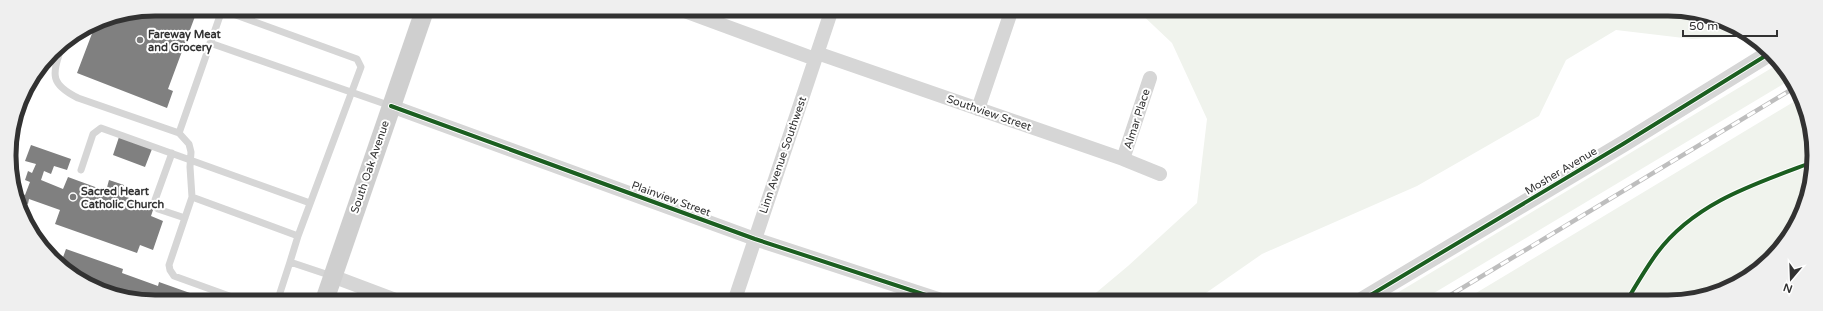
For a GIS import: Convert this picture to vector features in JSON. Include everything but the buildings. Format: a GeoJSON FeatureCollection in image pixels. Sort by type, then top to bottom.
{"type":"FeatureCollection","features":[{"type":"Feature","properties":{"kind":"main road","name":"South Oak Avenue"},"geometry":{"type":"LineString","coordinates":[[326,295],[423,16]]}},
{"type":"Feature","properties":{"kind":"street","name":"Southview Street"},"geometry":{"type":"LineString","coordinates":[[699,16],[978,109],[1123,159],[1160,174]]}},
{"type":"Feature","properties":{"kind":"street","name":"Linn Avenue Southwest"},"geometry":{"type":"LineString","coordinates":[[736,295],[830,16]]}},
{"type":"Feature","properties":{"kind":"street"},"geometry":{"type":"LineString","coordinates":[[978,109],[1010,16]]}},
{"type":"Feature","properties":{"kind":"street","name":"Mosher Avenue"},"geometry":{"type":"LineString","coordinates":[[1371,295],[1623,144],[1765,56]]}},
{"type":"Feature","properties":{"kind":"street","name":"Almar Place"},"geometry":{"type":"LineString","coordinates":[[1123,159],[1150,78]]}},
{"type":"Feature","properties":{"kind":"street","name":"Plainview Street"},"geometry":{"type":"LineString","coordinates":[[392,106],[755,239],[926,295]]}},
{"type":"Feature","properties":{"kind":"street"},"geometry":{"type":"LineString","coordinates":[[332,276],[382,295]]}},
{"type":"Feature","properties":{"kind":"lane"},"geometry":{"type":"LineString","coordinates":[[179,133],[220,16]]}},
{"type":"Feature","properties":{"kind":"lane"},"geometry":{"type":"LineString","coordinates":[[239,16],[357,59],[362,67],[298,236],[279,295]]}},
{"type":"Feature","properties":{"kind":"lane"},"geometry":{"type":"LineString","coordinates":[[210,43],[392,106]]}},
{"type":"Feature","properties":{"kind":"lane"},"geometry":{"type":"LineString","coordinates":[[59,56],[55,69],[55,77],[58,84],[66,92],[78,98],[179,133],[189,144],[192,197],[169,265],[170,270],[174,276],[227,295]]}},
{"type":"Feature","properties":{"kind":"lane"},"geometry":{"type":"LineString","coordinates":[[81,170],[93,134],[101,128],[310,203]]}},
{"type":"Feature","properties":{"kind":"lane"},"geometry":{"type":"LineString","coordinates":[[172,153],[155,200],[155,206],[158,209],[185,218]]}},
{"type":"Feature","properties":{"kind":"lane"},"geometry":{"type":"LineString","coordinates":[[192,197],[298,236]]}},
{"type":"Feature","properties":{"kind":"lane"},"geometry":{"type":"LineString","coordinates":[[290,262],[332,276]]}},
{"type":"Feature","properties":{"kind":"shaded area"},"geometry":{"type":"Polygon","coordinates":[[[1143,16],[1677,16],[1704,21],[1729,30],[1739,36],[1692,39],[1616,30],[1566,60],[1539,116],[1417,186],[1262,254],[1203,295],[1093,295],[1128,266],[1197,203],[1207,119],[1172,43],[1143,16]]]}},
{"type":"Feature","properties":{"kind":"shaded area"},"geometry":{"type":"Polygon","coordinates":[[[1774,67],[1786,83],[1431,295],[1394,295],[1774,67]]]}},
{"type":"Feature","properties":{"kind":"shaded area"},"geometry":{"type":"Polygon","coordinates":[[[1795,101],[1800,111],[1806,137],[1807,165],[1802,192],[1793,217],[1772,247],[1752,266],[1729,281],[1704,290],[1677,295],[1473,295],[1795,101]]]}},
{"type":"Feature","properties":{"kind":"railway"},"geometry":{"type":"LineString","coordinates":[[1451,295],[1790,90]]}},
{"type":"Feature","properties":{"kind":"cycle path"},"geometry":{"type":"LineString","coordinates":[[1371,295],[1623,144],[1765,56]]}},
{"type":"Feature","properties":{"kind":"cycle path"},"geometry":{"type":"LineString","coordinates":[[391,106],[755,239],[926,295]]}},
{"type":"Feature","properties":{"kind":"cycle path"},"geometry":{"type":"LineString","coordinates":[[1630,295],[1657,253],[1672,235],[1690,220],[1708,207],[1728,196],[1807,164]]}},
{"type":"Feature","properties":{"kind":"place","name":"Fareway Meat and Grocery"},"geometry":{"type":"Point","coordinates":[140,40]}},
{"type":"Feature","properties":{"kind":"place","name":"Sacred Heart Catholic Church"},"geometry":{"type":"Point","coordinates":[73,197]}}]}
